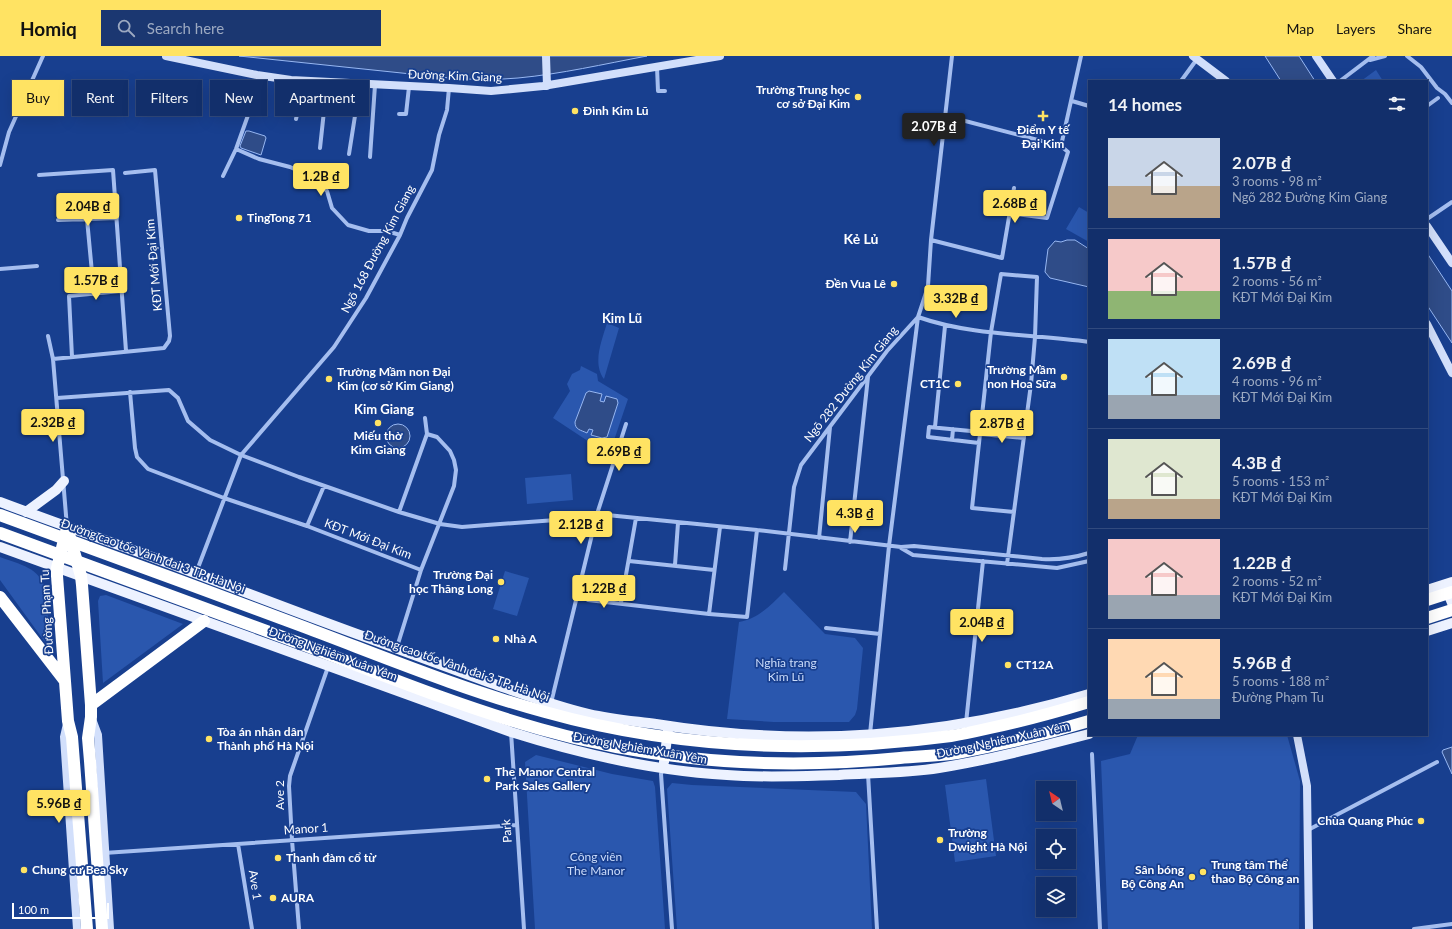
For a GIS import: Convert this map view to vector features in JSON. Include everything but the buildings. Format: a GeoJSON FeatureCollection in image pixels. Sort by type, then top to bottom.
{"type":"FeatureCollection","features":[{"type":"Feature","properties":{"kind":"highway","name":"Đường cao tốc Vành đai 3 TP. Hà Nội"},"geometry":{"type":"LineString","coordinates":[[0,514],[462,686],[545,712],[599,725],[647,734],[693,741],[739,745],[803,746],[868,744],[953,736],[1010,724],[1088,702]]}},
{"type":"Feature","properties":{"kind":"highway","name":"Đường Phạm Tu"},"geometry":{"type":"LineString","coordinates":[[67,527],[57,568],[68,721],[72,737],[77,855],[87,929]]}},
{"type":"Feature","properties":{"kind":"highway"},"geometry":{"type":"LineString","coordinates":[[67,527],[81,576],[91,711],[88,738],[100,853],[102,929]]}},
{"type":"Feature","properties":{"kind":"highway"},"geometry":{"type":"LineString","coordinates":[[0,533],[455,702],[540,729],[595,742],[644,751],[691,758],[737,762],[804,764],[869,761],[956,753],[1012,741],[1088,720]]}},
{"type":"Feature","properties":{"kind":"highway"},"geometry":{"type":"LineString","coordinates":[[1428,600],[1452,592]]}},
{"type":"Feature","properties":{"kind":"highway"},"geometry":{"type":"LineString","coordinates":[[0,597],[65,681]]}},
{"type":"Feature","properties":{"kind":"highway"},"geometry":{"type":"LineString","coordinates":[[1428,618],[1452,610]]}},
{"type":"Feature","properties":{"kind":"highway"},"geometry":{"type":"LineString","coordinates":[[91,711],[204,621]]}},
{"type":"Feature","properties":{"kind":"main road","name":"Đường Kim Giang"},"geometry":{"type":"LineString","coordinates":[[166,56],[262,76],[296,80]]}},
{"type":"Feature","properties":{"kind":"main road"},"geometry":{"type":"LineString","coordinates":[[546,56],[547,82]]}},
{"type":"Feature","properties":{"kind":"main road","name":"Đường Kim Giang"},"geometry":{"type":"LineString","coordinates":[[369,84],[450,88],[490,92],[547,82],[658,67],[720,56]]}},
{"type":"Feature","properties":{"kind":"main road"},"geometry":{"type":"LineString","coordinates":[[1316,56],[1332,80]]}},
{"type":"Feature","properties":{"kind":"main road"},"geometry":{"type":"LineString","coordinates":[[1195,58],[1225,80]]}},
{"type":"Feature","properties":{"kind":"main road"},"geometry":{"type":"LineString","coordinates":[[1428,227],[1452,263]]}},
{"type":"Feature","properties":{"kind":"main road"},"geometry":{"type":"LineString","coordinates":[[1428,326],[1452,373]]}},
{"type":"Feature","properties":{"kind":"main road"},"geometry":{"type":"LineString","coordinates":[[26,512],[56,490],[64,481]]}},
{"type":"Feature","properties":{"kind":"main road","name":"Đường Nghiêm Xuân Yêm"},"geometry":{"type":"LineString","coordinates":[[0,502],[396,649],[551,704],[591,714],[668,726],[753,736],[832,737],[914,731],[966,723],[1044,706],[1088,694]]}},
{"type":"Feature","properties":{"kind":"main road","name":"Đường Nghiêm Xuân Yêm"},"geometry":{"type":"LineString","coordinates":[[0,547],[511,732],[542,742],[605,758],[663,768],[728,776],[868,774],[946,766],[1008,755],[1088,734]]}},
{"type":"Feature","properties":{"kind":"main road"},"geometry":{"type":"LineString","coordinates":[[1428,590],[1452,582],[1450,598],[1452,602]]}},
{"type":"Feature","properties":{"kind":"main road"},"geometry":{"type":"LineString","coordinates":[[1428,631],[1452,623]]}},
{"type":"Feature","properties":{"kind":"main road"},"geometry":{"type":"LineString","coordinates":[[663,768],[668,726]]}},
{"type":"Feature","properties":{"kind":"main road"},"geometry":{"type":"LineString","coordinates":[[1297,736],[1307,786],[1309,929]]}},
{"type":"Feature","properties":{"kind":"main road"},"geometry":{"type":"LineString","coordinates":[[100,853],[110,929]]}},
{"type":"Feature","properties":{"kind":"main road","name":"Đường Phạm Tu"},"geometry":{"type":"LineString","coordinates":[[77,855],[77,929]]}},
{"type":"Feature","properties":{"kind":"street"},"geometry":{"type":"LineString","coordinates":[[0,164],[9,132],[43,56]]}},
{"type":"Feature","properties":{"kind":"street","name":"Ngõ 282 Đường Kim Giang"},"geometry":{"type":"LineString","coordinates":[[785,568],[794,487],[799,469],[868,376],[918,317],[928,286],[931,240],[952,56]]}},
{"type":"Feature","properties":{"kind":"street"},"geometry":{"type":"LineString","coordinates":[[1061,146],[1082,56]]}},
{"type":"Feature","properties":{"kind":"street"},"geometry":{"type":"LineString","coordinates":[[1341,80],[1373,56]]}},
{"type":"Feature","properties":{"kind":"street"},"geometry":{"type":"LineString","coordinates":[[1369,60],[1385,56]]}},
{"type":"Feature","properties":{"kind":"street"},"geometry":{"type":"LineString","coordinates":[[1407,56],[1421,66],[1437,88],[1445,94],[1452,103]]}},
{"type":"Feature","properties":{"kind":"street"},"geometry":{"type":"LineString","coordinates":[[1182,80],[1195,58]]}},
{"type":"Feature","properties":{"kind":"street"},"geometry":{"type":"LineString","coordinates":[[658,67],[658,91],[665,91]]}},
{"type":"Feature","properties":{"kind":"street"},"geometry":{"type":"LineString","coordinates":[[223,176],[236,149],[262,76]]}},
{"type":"Feature","properties":{"kind":"street"},"geometry":{"type":"LineString","coordinates":[[370,157],[374,84]]}},
{"type":"Feature","properties":{"kind":"street"},"geometry":{"type":"LineString","coordinates":[[399,114],[406,114],[409,87]]}},
{"type":"Feature","properties":{"kind":"street","name":"Ngõ 168 Đường Kim Giang"},"geometry":{"type":"LineString","coordinates":[[241,455],[334,347],[366,298],[400,235],[407,218],[432,170],[439,135],[447,110],[450,88]]}},
{"type":"Feature","properties":{"kind":"street"},"geometry":{"type":"LineString","coordinates":[[1428,105],[1438,98]]}},
{"type":"Feature","properties":{"kind":"street"},"geometry":{"type":"LineString","coordinates":[[1072,101],[1088,106]]}},
{"type":"Feature","properties":{"kind":"street"},"geometry":{"type":"LineString","coordinates":[[296,120],[297,116]]}},
{"type":"Feature","properties":{"kind":"street"},"geometry":{"type":"LineString","coordinates":[[320,148],[323,116]]}},
{"type":"Feature","properties":{"kind":"street"},"geometry":{"type":"LineString","coordinates":[[349,154],[355,116]]}},
{"type":"Feature","properties":{"kind":"street"},"geometry":{"type":"LineString","coordinates":[[946,116],[1061,146],[1068,152],[1047,218],[1009,213]]}},
{"type":"Feature","properties":{"kind":"street"},"geometry":{"type":"LineString","coordinates":[[236,149],[259,159],[290,167],[310,176],[327,191],[332,208],[350,226],[369,231],[387,231],[400,235]]}},
{"type":"Feature","properties":{"kind":"street"},"geometry":{"type":"LineString","coordinates":[[39,175],[113,170],[126,351]]}},
{"type":"Feature","properties":{"kind":"street","name":"KĐT Mới Đại Kim"},"geometry":{"type":"LineString","coordinates":[[53,359],[164,348],[169,341],[170,336],[155,170],[125,173]]}},
{"type":"Feature","properties":{"kind":"street"},"geometry":{"type":"LineString","coordinates":[[931,240],[1002,258],[1014,188]]}},
{"type":"Feature","properties":{"kind":"street"},"geometry":{"type":"LineString","coordinates":[[1428,218],[1452,202]]}},
{"type":"Feature","properties":{"kind":"street"},"geometry":{"type":"LineString","coordinates":[[58,220],[117,218]]}},
{"type":"Feature","properties":{"kind":"street"},"geometry":{"type":"LineString","coordinates":[[87,219],[94,294]]}},
{"type":"Feature","properties":{"kind":"street"},"geometry":{"type":"LineString","coordinates":[[0,269],[37,266]]}},
{"type":"Feature","properties":{"kind":"street"},"geometry":{"type":"LineString","coordinates":[[1007,564],[1024,438],[1031,384],[1035,337],[1037,277],[1001,274],[991,332],[972,508],[1014,512]]}},
{"type":"Feature","properties":{"kind":"street"},"geometry":{"type":"LineString","coordinates":[[72,357],[69,296],[121,291]]}},
{"type":"Feature","properties":{"kind":"street"},"geometry":{"type":"LineString","coordinates":[[870,735],[889,546],[918,317],[945,326],[1088,342]]}},
{"type":"Feature","properties":{"kind":"street"},"geometry":{"type":"LineString","coordinates":[[935,427],[945,326]]}},
{"type":"Feature","properties":{"kind":"street"},"geometry":{"type":"LineString","coordinates":[[48,336],[53,359],[57,398],[67,527]]}},
{"type":"Feature","properties":{"kind":"street"},"geometry":{"type":"LineString","coordinates":[[850,542],[868,376]]}},
{"type":"Feature","properties":{"kind":"street"},"geometry":{"type":"LineString","coordinates":[[57,398],[169,390],[178,398],[188,421],[210,440],[241,455],[324,486],[399,512],[440,524],[462,527],[556,520],[597,514],[757,530],[889,546],[914,546],[1042,559],[1056,560],[1088,553]]}},
{"type":"Feature","properties":{"kind":"street","name":"KĐT Mới Đại Kim"},"geometry":{"type":"LineString","coordinates":[[130,392],[137,457],[148,469],[224,498],[307,526],[421,570]]}},
{"type":"Feature","properties":{"kind":"street"},"geometry":{"type":"LineString","coordinates":[[399,512],[427,434],[425,418]]}},
{"type":"Feature","properties":{"kind":"street"},"geometry":{"type":"LineString","coordinates":[[551,704],[597,514],[626,424]]}},
{"type":"Feature","properties":{"kind":"street"},"geometry":{"type":"LineString","coordinates":[[819,538],[830,426]]}},
{"type":"Feature","properties":{"kind":"street"},"geometry":{"type":"LineString","coordinates":[[979,443],[928,437],[929,427],[1024,438]]}},
{"type":"Feature","properties":{"kind":"street"},"geometry":{"type":"LineString","coordinates":[[952,440],[953,429]]}},
{"type":"Feature","properties":{"kind":"street"},"geometry":{"type":"LineString","coordinates":[[396,649],[421,570],[454,486],[456,470],[454,460],[444,443],[437,436],[427,434]]}},
{"type":"Feature","properties":{"kind":"street"},"geometry":{"type":"LineString","coordinates":[[196,574],[241,455]]}},
{"type":"Feature","properties":{"kind":"street","name":"KĐT Mới Đại Kim"},"geometry":{"type":"LineString","coordinates":[[307,526],[324,486]]}},
{"type":"Feature","properties":{"kind":"street"},"geometry":{"type":"LineString","coordinates":[[621,603],[636,518]]}},
{"type":"Feature","properties":{"kind":"street"},"geometry":{"type":"LineString","coordinates":[[675,565],[678,523]]}},
{"type":"Feature","properties":{"kind":"street"},"geometry":{"type":"LineString","coordinates":[[709,614],[720,527]]}},
{"type":"Feature","properties":{"kind":"street"},"geometry":{"type":"LineString","coordinates":[[588,600],[747,617],[757,530]]}},
{"type":"Feature","properties":{"kind":"street"},"geometry":{"type":"LineString","coordinates":[[913,556],[914,546]]}},
{"type":"Feature","properties":{"kind":"street"},"geometry":{"type":"LineString","coordinates":[[901,547],[913,556],[1056,568],[1087,562],[1083,555]]}},
{"type":"Feature","properties":{"kind":"street"},"geometry":{"type":"LineString","coordinates":[[1042,559],[1042,567]]}},
{"type":"Feature","properties":{"kind":"street"},"geometry":{"type":"LineString","coordinates":[[629,561],[714,570]]}},
{"type":"Feature","properties":{"kind":"street"},"geometry":{"type":"LineString","coordinates":[[966,723],[983,561]]}},
{"type":"Feature","properties":{"kind":"street"},"geometry":{"type":"LineString","coordinates":[[826,628],[880,634]]}},
{"type":"Feature","properties":{"kind":"street","name":"Ave 2"},"geometry":{"type":"LineString","coordinates":[[299,929],[292,840],[289,786],[290,776],[328,666]]}},
{"type":"Feature","properties":{"kind":"street","name":"Park"},"geometry":{"type":"LineString","coordinates":[[511,732],[524,929]]}},
{"type":"Feature","properties":{"kind":"street"},"geometry":{"type":"LineString","coordinates":[[1092,754],[1100,929]]}},
{"type":"Feature","properties":{"kind":"street"},"geometry":{"type":"LineString","coordinates":[[1308,830],[1437,762]]}},
{"type":"Feature","properties":{"kind":"street"},"geometry":{"type":"LineString","coordinates":[[663,768],[661,774],[672,929]]}},
{"type":"Feature","properties":{"kind":"street"},"geometry":{"type":"LineString","coordinates":[[868,774],[877,929]]}},
{"type":"Feature","properties":{"kind":"street","name":"Manor 1"},"geometry":{"type":"LineString","coordinates":[[77,855],[517,825]]}},
{"type":"Feature","properties":{"kind":"street","name":"Ave 1"},"geometry":{"type":"LineString","coordinates":[[238,844],[252,929]]}},
{"type":"Feature","properties":{"kind":"street"},"geometry":{"type":"LineString","coordinates":[[1414,929],[1452,924]]}},
{"type":"Feature","properties":{"kind":"green space"},"geometry":{"type":"Polygon","coordinates":[[[1376,70],[1382,80],[1362,80],[1376,70]]]}},
{"type":"Feature","properties":{"kind":"green space"},"geometry":{"type":"Polygon","coordinates":[[[1079,207],[1088,212],[1088,241],[1066,229],[1079,207]]]}},
{"type":"Feature","properties":{"kind":"green space"},"geometry":{"type":"Polygon","coordinates":[[[607,323],[619,328],[604,379],[600,373],[598,359],[607,323]]]}},
{"type":"Feature","properties":{"kind":"green space"},"geometry":{"type":"Polygon","coordinates":[[[581,366],[597,374],[598,381],[628,399],[609,455],[553,418],[570,391],[567,384],[572,374],[580,370],[581,366]]]}},
{"type":"Feature","properties":{"kind":"green space"},"geometry":{"type":"Polygon","coordinates":[[[571,474],[573,500],[527,504],[525,478],[571,474]]]}},
{"type":"Feature","properties":{"kind":"green space"},"geometry":{"type":"Polygon","coordinates":[[[0,557],[28,568],[39,576],[43,582],[46,590],[50,649],[0,580],[0,557]]]}},
{"type":"Feature","properties":{"kind":"green space"},"geometry":{"type":"Polygon","coordinates":[[[505,571],[529,578],[517,616],[493,609],[505,571]]]}},
{"type":"Feature","properties":{"kind":"green space","name":"Nghĩa trang Kim Lũ"},"geometry":{"type":"Polygon","coordinates":[[[784,592],[825,634],[855,638],[863,648],[857,709],[855,715],[849,722],[774,722],[727,719],[739,622],[758,615],[784,592]]]}},
{"type":"Feature","properties":{"kind":"green space"},"geometry":{"type":"Polygon","coordinates":[[[106,595],[183,624],[103,683],[98,601],[100,596],[106,595]]]}},
{"type":"Feature","properties":{"kind":"green space","name":"Trung tâm Thể thao Bộ Công an"},"geometry":{"type":"Polygon","coordinates":[[[1138,736],[1287,736],[1300,781],[1299,929],[1108,929],[1101,761],[1130,754],[1138,736]]]}},
{"type":"Feature","properties":{"kind":"green space","name":"Công viên The Manor"},"geometry":{"type":"Polygon","coordinates":[[[536,755],[612,774],[653,781],[655,787],[665,929],[535,929],[525,762],[536,755]]]}},
{"type":"Feature","properties":{"kind":"green space"},"geometry":{"type":"Polygon","coordinates":[[[986,779],[996,856],[955,862],[945,785],[986,779]]]}},
{"type":"Feature","properties":{"kind":"green space"},"geometry":{"type":"Polygon","coordinates":[[[672,783],[856,792],[866,804],[872,929],[677,929],[667,789],[672,783]]]}},
{"type":"Feature","properties":{"kind":"shaded area"},"geometry":{"type":"Polygon","coordinates":[[[239,56],[647,56],[550,74],[518,78],[459,79],[239,56]]]}},
{"type":"Feature","properties":{"kind":"shaded area"},"geometry":{"type":"Polygon","coordinates":[[[1265,56],[1299,56],[1314,80],[1280,80],[1265,56]]]}},
{"type":"Feature","properties":{"kind":"shaded area"},"geometry":{"type":"Polygon","coordinates":[[[246,131],[265,136],[266,138],[261,155],[241,148],[240,146],[246,131]]]}},
{"type":"Feature","properties":{"kind":"shaded area"},"geometry":{"type":"Polygon","coordinates":[[[1075,240],[1088,248],[1088,287],[1050,278],[1045,272],[1048,249],[1055,241],[1061,242],[1075,240]]]}},
{"type":"Feature","properties":{"kind":"shaded area"},"geometry":{"type":"Polygon","coordinates":[[[1428,255],[1452,291],[1452,343],[1428,307],[1428,255]]]}},
{"type":"Feature","properties":{"kind":"shaded area"},"geometry":{"type":"Polygon","coordinates":[[[589,391],[602,394],[600,401],[604,402],[606,396],[617,399],[618,403],[607,437],[602,438],[591,435],[593,430],[589,429],[587,433],[575,425],[586,393],[589,391]]]}},
{"type":"Feature","properties":{"kind":"shaded area"},"geometry":{"type":"Polygon","coordinates":[[[398,424],[406,428],[410,436],[406,444],[398,448],[390,444],[386,436],[390,428],[398,424]]]}},
{"type":"Feature","properties":{"kind":"shaded area"},"geometry":{"type":"Polygon","coordinates":[[[1452,747],[1452,774],[1442,752],[1443,750],[1452,747]]]}},
{"type":"Feature","properties":{"kind":"place","name":"Trường Trung học cơ sở Đại Kim"},"geometry":{"type":"Point","coordinates":[858,97]}},
{"type":"Feature","properties":{"kind":"place","name":"Đình Kim Lũ"},"geometry":{"type":"Point","coordinates":[575,111]}},
{"type":"Feature","properties":{"kind":"place","name":"Điểm Y tế Đại Kim"},"geometry":{"type":"Point","coordinates":[1043,116]}},
{"type":"Feature","properties":{"kind":"place","name":"TingTong 71"},"geometry":{"type":"Point","coordinates":[239,218]}},
{"type":"Feature","properties":{"kind":"place","name":"Đền Vua Lê"},"geometry":{"type":"Point","coordinates":[894,284]}},
{"type":"Feature","properties":{"kind":"place","name":"Trường Mầm non Hoa Sữa"},"geometry":{"type":"Point","coordinates":[1064,377]}},
{"type":"Feature","properties":{"kind":"place","name":"Trường Mầm non Đại Kim (cơ sở Kim Giang)"},"geometry":{"type":"Point","coordinates":[329,379]}},
{"type":"Feature","properties":{"kind":"place","name":"CT1C"},"geometry":{"type":"Point","coordinates":[958,384]}},
{"type":"Feature","properties":{"kind":"place","name":"Miếu thờ Kim Giang"},"geometry":{"type":"Point","coordinates":[378,423]}},
{"type":"Feature","properties":{"kind":"place","name":"Trường Đại học Thăng Long"},"geometry":{"type":"Point","coordinates":[501,582]}},
{"type":"Feature","properties":{"kind":"place","name":"Nhà A"},"geometry":{"type":"Point","coordinates":[496,639]}},
{"type":"Feature","properties":{"kind":"place","name":"CT12A"},"geometry":{"type":"Point","coordinates":[1008,665]}},
{"type":"Feature","properties":{"kind":"place","name":"Tòa án nhân dân Thành phố Hà Nội"},"geometry":{"type":"Point","coordinates":[209,739]}},
{"type":"Feature","properties":{"kind":"place","name":"The Manor Central Park Sales Gallery"},"geometry":{"type":"Point","coordinates":[487,779]}},
{"type":"Feature","properties":{"kind":"place","name":"Chùa Quang Phúc"},"geometry":{"type":"Point","coordinates":[1421,821]}},
{"type":"Feature","properties":{"kind":"place","name":"Trường Dwight Hà Nội"},"geometry":{"type":"Point","coordinates":[940,840]}},
{"type":"Feature","properties":{"kind":"place","name":"Thanh đàm cổ từ"},"geometry":{"type":"Point","coordinates":[278,858]}},
{"type":"Feature","properties":{"kind":"place","name":"Chung cư Bea Sky"},"geometry":{"type":"Point","coordinates":[24,870]}},
{"type":"Feature","properties":{"kind":"place","name":"Trung tâm Thể thao Bộ Công an"},"geometry":{"type":"Point","coordinates":[1203,872]}},
{"type":"Feature","properties":{"kind":"place","name":"Sân bóng Bộ Công An"},"geometry":{"type":"Point","coordinates":[1192,877]}},
{"type":"Feature","properties":{"kind":"place","name":"AURA"},"geometry":{"type":"Point","coordinates":[273,898]}},
{"type":"Feature","properties":{"kind":"district","name":"Kẻ Lủ"},"geometry":{"type":"Point","coordinates":[861,239]}},
{"type":"Feature","properties":{"kind":"district","name":"Kim Lũ"},"geometry":{"type":"Point","coordinates":[622,318]}},
{"type":"Feature","properties":{"kind":"district","name":"Kim Giang"},"geometry":{"type":"Point","coordinates":[384,409]}}]}
